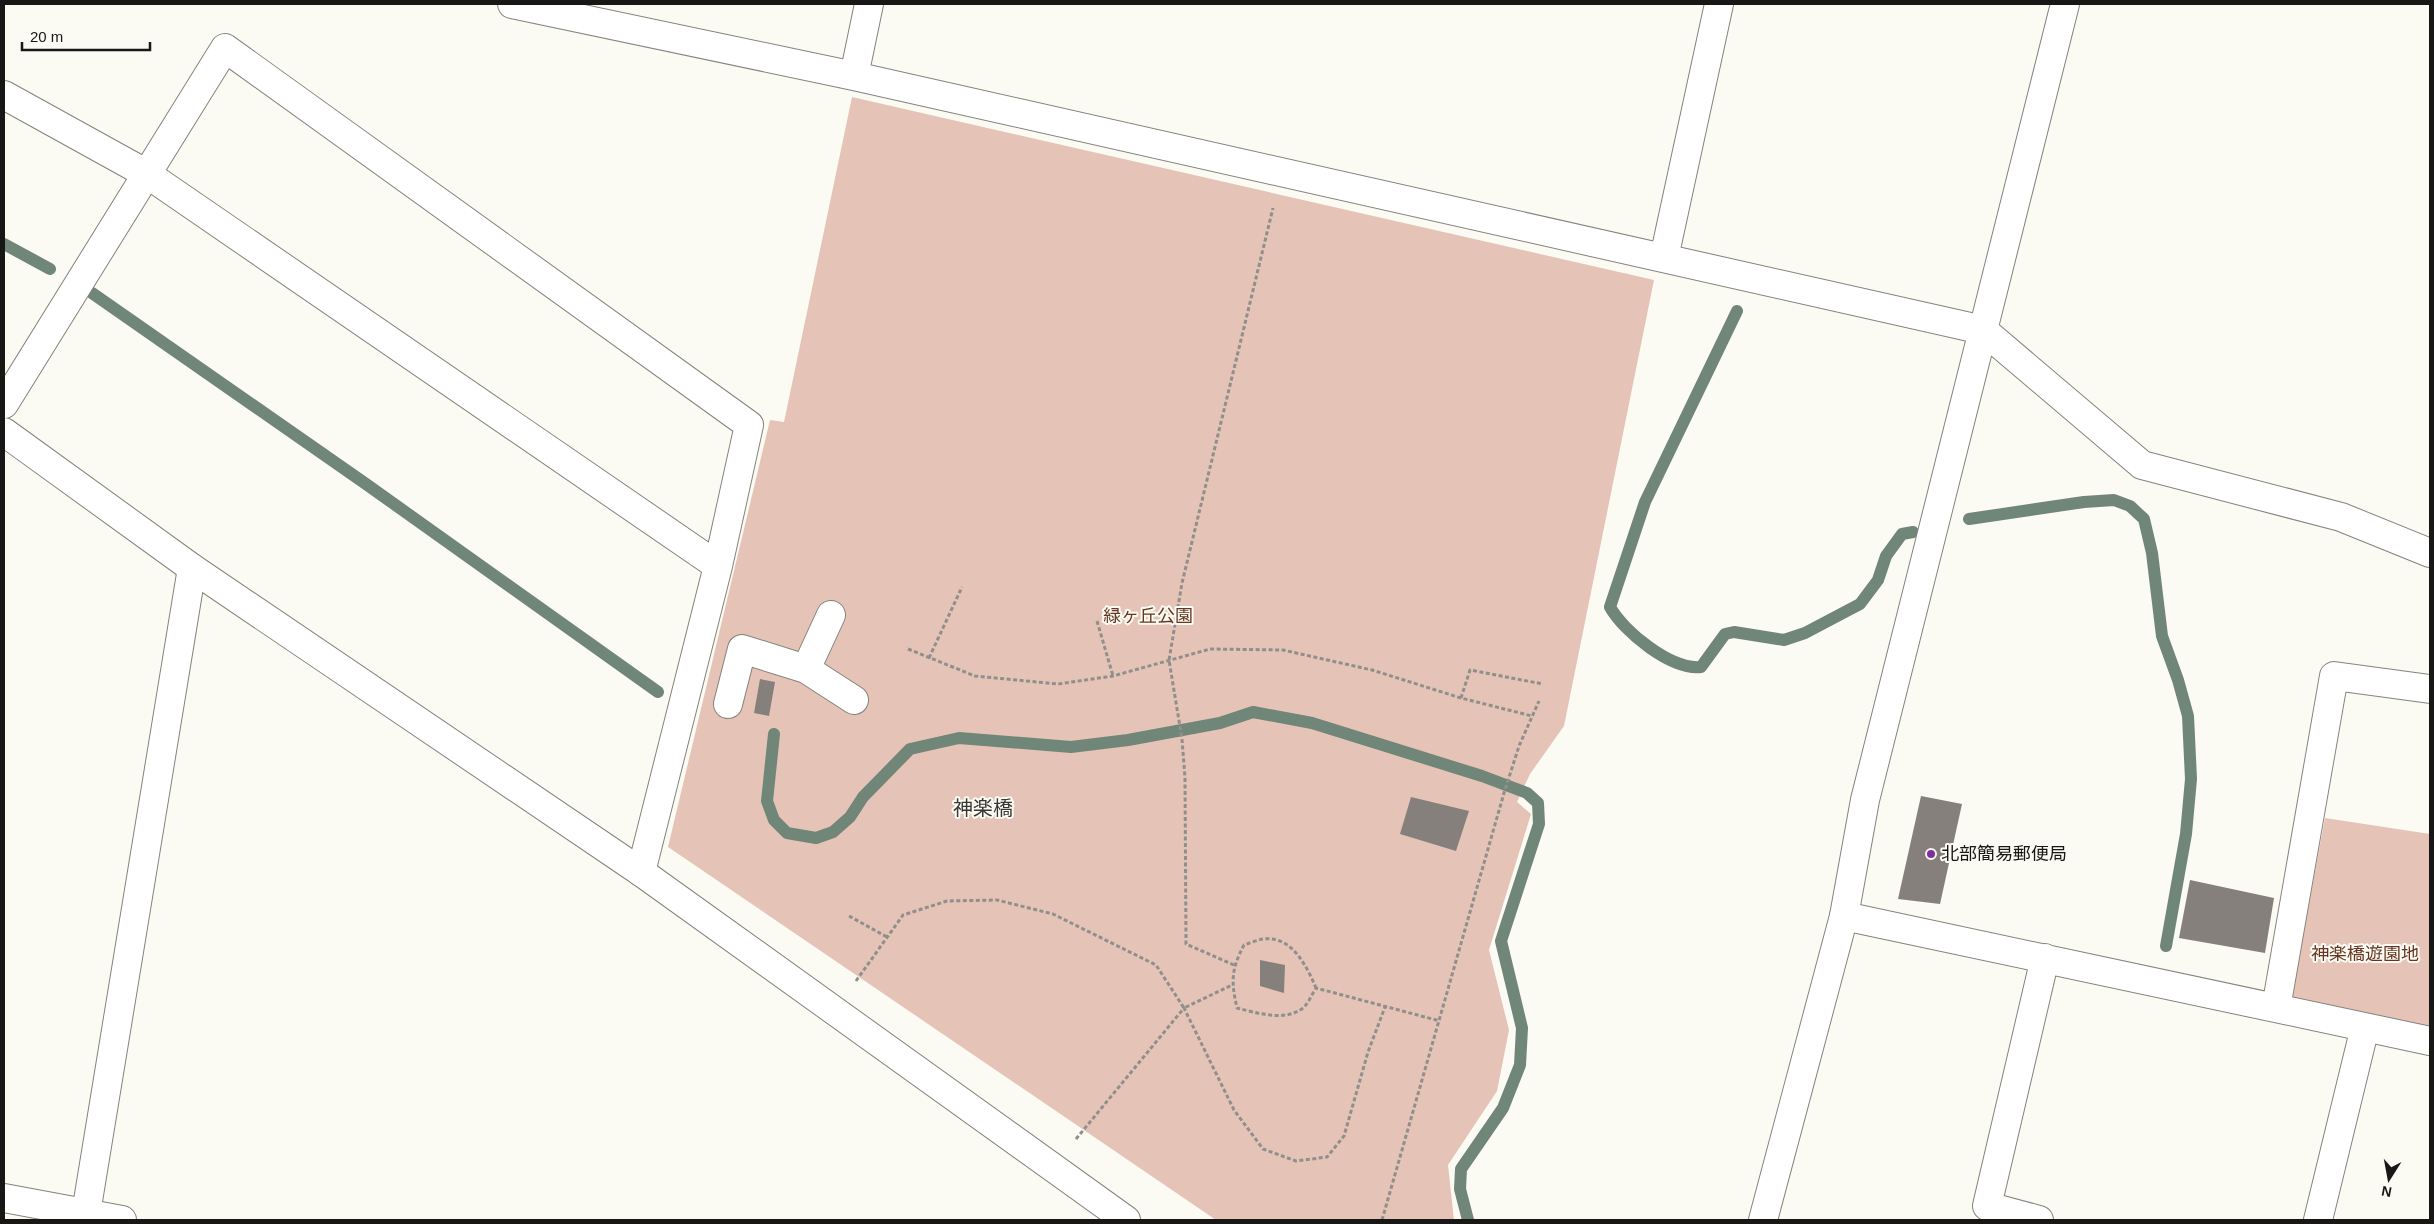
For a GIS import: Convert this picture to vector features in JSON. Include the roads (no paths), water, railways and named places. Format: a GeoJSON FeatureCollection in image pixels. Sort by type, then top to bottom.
{"type":"FeatureCollection","features":[{"type":"Feature","properties":{"kind":"street"},"geometry":{"type":"LineString","coordinates":[[512,4],[854,76],[1983,330],[2142,465],[2341,517],[2430,552]]}},
{"type":"Feature","properties":{"kind":"street"},"geometry":{"type":"LineString","coordinates":[[854,76],[869,4]]}},
{"type":"Feature","properties":{"kind":"street"},"geometry":{"type":"LineString","coordinates":[[1664,258],[1719,4]]}},
{"type":"Feature","properties":{"kind":"street"},"geometry":{"type":"LineString","coordinates":[[1763,1220],[1844,916],[1865,800],[2065,4]]}},
{"type":"Feature","properties":{"kind":"street"},"geometry":{"type":"LineString","coordinates":[[4,404],[225,48],[749,425],[718,566],[640,872]]}},
{"type":"Feature","properties":{"kind":"street"},"geometry":{"type":"LineString","coordinates":[[4,95],[147,174],[718,566]]}},
{"type":"Feature","properties":{"kind":"street"},"geometry":{"type":"LineString","coordinates":[[4,432],[192,568],[640,872],[1126,1220]]}},
{"type":"Feature","properties":{"kind":"street"},"geometry":{"type":"LineString","coordinates":[[86,1213],[192,568]]}},
{"type":"Feature","properties":{"kind":"street"},"geometry":{"type":"LineString","coordinates":[[806,669],[831,615]]}},
{"type":"Feature","properties":{"kind":"street"},"geometry":{"type":"LineString","coordinates":[[728,704],[742,649],[806,669],[854,700]]}},
{"type":"Feature","properties":{"kind":"street"},"geometry":{"type":"LineString","coordinates":[[2276,1008],[2334,676],[2430,689]]}},
{"type":"Feature","properties":{"kind":"street"},"geometry":{"type":"LineString","coordinates":[[1844,916],[2430,1041]]}},
{"type":"Feature","properties":{"kind":"street"},"geometry":{"type":"LineString","coordinates":[[2039,1220],[1986,1206],[2045,958]]}},
{"type":"Feature","properties":{"kind":"street"},"geometry":{"type":"LineString","coordinates":[[2318,1220],[2365,1027]]}},
{"type":"Feature","properties":{"kind":"street"},"geometry":{"type":"LineString","coordinates":[[4,1198],[122,1220]]}},
{"type":"Feature","properties":{"kind":"waterway"},"geometry":{"type":"LineString","coordinates":[[4,244],[50,269]]}},
{"type":"Feature","properties":{"kind":"waterway"},"geometry":{"type":"LineString","coordinates":[[92,293],[366,484],[658,692]]}},
{"type":"Feature","properties":{"kind":"waterway"},"geometry":{"type":"LineString","coordinates":[[1737,311],[1645,502],[1610,607],[1617,617],[1637,638],[1663,656],[1689,666],[1701,667],[1725,634],[1734,632],[1784,640],[1805,633],[1860,604],[1878,580],[1886,556],[1902,534],[1913,532]]}},
{"type":"Feature","properties":{"kind":"waterway"},"geometry":{"type":"LineString","coordinates":[[1969,519],[2084,502],[2114,500],[2130,506],[2144,519],[2152,553],[2162,636],[2178,680],[2188,716],[2191,779],[2186,834],[2166,946]]}},
{"type":"Feature","properties":{"kind":"waterway"},"geometry":{"type":"LineString","coordinates":[[774,734],[767,801],[774,820],[787,833],[816,838],[833,832],[850,817],[863,797],[910,749],[959,738],[1071,747],[1128,740],[1220,723],[1253,712],[1312,723],[1482,776],[1527,793],[1538,803],[1539,824],[1501,941],[1522,1028],[1520,1065],[1503,1108],[1461,1169],[1460,1189],[1468,1220]]}},
{"type":"Feature","properties":{"kind":"place","name":"北部簡易郵便局"},"geometry":{"type":"Point","coordinates":[1931,854]}},
{"type":"Feature","properties":{"kind":"district","name":"神楽橋"},"geometry":{"type":"Point","coordinates":[983,808]}},
{"type":"Feature","properties":{"kind":"park label","name":"緑ヶ丘公園"},"geometry":{"type":"Point","coordinates":[1148,616]}},
{"type":"Feature","properties":{"kind":"park label","name":"神楽橋遊園地"},"geometry":{"type":"Point","coordinates":[2365,954]}}]}
